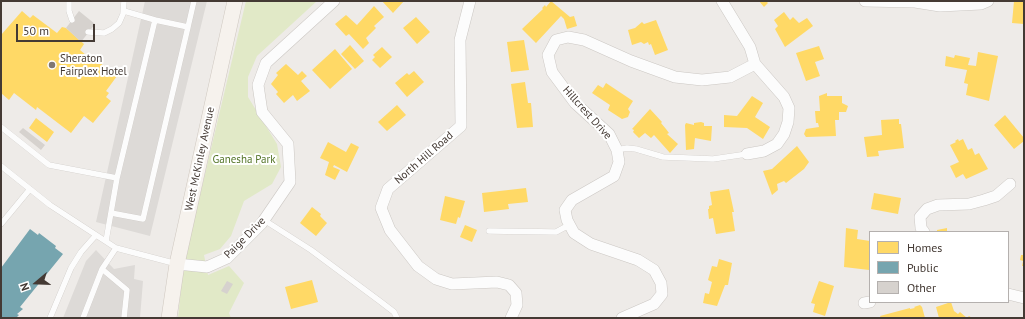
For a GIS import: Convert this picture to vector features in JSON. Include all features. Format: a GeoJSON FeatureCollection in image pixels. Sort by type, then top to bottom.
{"type":"FeatureCollection","features":[{"type":"Feature","properties":{"kind":"main road","name":"West McKinley Avenue"},"geometry":{"type":"LineString","coordinates":[[169,318],[177,264],[235,1]]}},
{"type":"Feature","properties":{"kind":"street","name":"Paige Drive"},"geometry":{"type":"LineString","coordinates":[[177,264],[207,267],[227,258],[264,220],[290,182],[288,144],[262,112],[258,85],[266,63],[334,1]]}},
{"type":"Feature","properties":{"kind":"street","name":"North Hill Road"},"geometry":{"type":"LineString","coordinates":[[470,1],[460,40],[461,126],[388,189],[381,208],[390,230],[418,266],[436,279],[452,284],[497,282],[509,285],[516,293],[516,305],[511,318]]}},
{"type":"Feature","properties":{"kind":"street"},"geometry":{"type":"LineString","coordinates":[[722,1],[750,47],[755,64],[784,97],[789,108],[788,122],[784,134],[777,144],[764,151],[747,154]]}},
{"type":"Feature","properties":{"kind":"street"},"geometry":{"type":"LineString","coordinates":[[864,1],[915,2],[940,6],[981,4],[988,1]]}},
{"type":"Feature","properties":{"kind":"street","name":"Hillcrest Drive"},"geometry":{"type":"LineString","coordinates":[[569,225],[566,220],[566,210],[572,200],[614,176],[618,162],[617,150],[609,134],[575,103],[552,72],[548,55],[556,40],[568,37],[584,40],[631,61],[675,77],[702,80],[730,77],[755,64]]}},
{"type":"Feature","properties":{"kind":"street"},"geometry":{"type":"LineString","coordinates":[[923,231],[921,228],[920,217],[927,208],[938,205],[969,204],[984,200],[996,196],[1010,184]]}},
{"type":"Feature","properties":{"kind":"street"},"geometry":{"type":"LineString","coordinates":[[569,225],[574,233],[591,244],[638,260],[654,270],[661,283],[662,294],[654,304],[622,318]]}},
{"type":"Feature","properties":{"kind":"street"},"geometry":{"type":"LineString","coordinates":[[1009,294],[1024,298]]}},
{"type":"Feature","properties":{"kind":"lane"},"geometry":{"type":"LineString","coordinates":[[69,1],[69,11],[72,20]]}},
{"type":"Feature","properties":{"kind":"lane"},"geometry":{"type":"LineString","coordinates":[[88,32],[104,33],[112,29],[119,22],[124,11],[124,1]]}},
{"type":"Feature","properties":{"kind":"lane"},"geometry":{"type":"LineString","coordinates":[[111,213],[143,219],[194,1]]}},
{"type":"Feature","properties":{"kind":"lane"},"geometry":{"type":"LineString","coordinates":[[124,11],[155,20],[188,27]]}},
{"type":"Feature","properties":{"kind":"lane"},"geometry":{"type":"LineString","coordinates":[[106,241],[117,178],[155,20]]}},
{"type":"Feature","properties":{"kind":"lane"},"geometry":{"type":"LineString","coordinates":[[1,127],[49,165],[117,178]]}},
{"type":"Feature","properties":{"kind":"lane"},"geometry":{"type":"LineString","coordinates":[[617,150],[636,149],[663,157],[713,159],[747,154]]}},
{"type":"Feature","properties":{"kind":"lane"},"geometry":{"type":"LineString","coordinates":[[1,166],[30,189],[116,248],[177,264]]}},
{"type":"Feature","properties":{"kind":"lane"},"geometry":{"type":"LineString","coordinates":[[1,224],[30,189]]}},
{"type":"Feature","properties":{"kind":"lane"},"geometry":{"type":"LineString","coordinates":[[264,220],[311,250],[394,312],[397,318]]}},
{"type":"Feature","properties":{"kind":"lane"},"geometry":{"type":"LineString","coordinates":[[489,230],[556,232],[569,225]]}},
{"type":"Feature","properties":{"kind":"lane"},"geometry":{"type":"LineString","coordinates":[[50,318],[71,268],[81,252],[96,235]]}},
{"type":"Feature","properties":{"kind":"lane"},"geometry":{"type":"LineString","coordinates":[[83,318],[102,269],[116,248]]}},
{"type":"Feature","properties":{"kind":"lane"},"geometry":{"type":"LineString","coordinates":[[102,269],[127,290],[124,318]]}},
{"type":"Feature","properties":{"kind":"green space","name":"Ganesha Park"},"geometry":{"type":"Polygon","coordinates":[[[246,1],[317,1],[257,56],[248,77],[248,97],[277,144],[281,167],[272,184],[244,201],[231,236],[220,249],[204,255],[208,275],[229,266],[244,283],[229,313],[231,318],[178,318],[182,277],[192,229],[246,1]]]}},
{"type":"Feature","properties":{"kind":"shaded area"},"geometry":{"type":"Polygon","coordinates":[[[145,1],[207,1],[150,236],[96,222],[145,1]]]}},
{"type":"Feature","properties":{"kind":"shaded area"},"geometry":{"type":"Polygon","coordinates":[[[96,250],[114,269],[135,265],[134,279],[143,281],[140,318],[63,318],[86,261],[96,250]]]}},
{"type":"Feature","properties":{"kind":"building: Homes"},"geometry":{"type":"Polygon","coordinates":[[[382,1],[404,1],[393,13],[382,1]]]}},
{"type":"Feature","properties":{"kind":"building: Homes"},"geometry":{"type":"Polygon","coordinates":[[[551,1],[570,17],[574,16],[577,26],[567,29],[564,19],[561,16],[536,43],[522,29],[543,9],[542,8],[545,5],[546,7],[551,1]]]}},
{"type":"Feature","properties":{"kind":"building: Homes"},"geometry":{"type":"Polygon","coordinates":[[[759,1],[766,1],[768,3],[764,7],[759,1]]]}},
{"type":"Feature","properties":{"kind":"building: Homes"},"geometry":{"type":"Polygon","coordinates":[[[1014,1],[1024,1],[1024,24],[1012,23],[1014,1]]]}},
{"type":"Feature","properties":{"kind":"building: Homes"},"geometry":{"type":"Polygon","coordinates":[[[374,6],[384,17],[374,26],[376,28],[366,38],[369,43],[363,49],[349,34],[346,36],[335,24],[346,15],[357,25],[374,6]]]}},
{"type":"Feature","properties":{"kind":"building: Homes","name":"Sheraton Fairplex Hotel"},"geometry":{"type":"Polygon","coordinates":[[[22,11],[30,18],[33,15],[57,33],[62,27],[66,28],[84,44],[80,50],[86,55],[87,53],[117,76],[106,91],[109,93],[106,97],[111,101],[93,123],[84,116],[71,133],[37,107],[36,110],[14,93],[9,100],[1,93],[1,35],[22,11]]]}},
{"type":"Feature","properties":{"kind":"building: Homes"},"geometry":{"type":"Polygon","coordinates":[[[784,12],[790,20],[793,17],[799,23],[807,18],[813,26],[785,47],[775,29],[778,26],[774,20],[784,12]]]}},
{"type":"Feature","properties":{"kind":"building: Homes"},"geometry":{"type":"Polygon","coordinates":[[[416,17],[430,32],[417,44],[403,28],[416,17]]]}},
{"type":"Feature","properties":{"kind":"building: Homes"},"geometry":{"type":"Polygon","coordinates":[[[656,20],[668,50],[655,55],[651,44],[649,45],[648,42],[644,44],[641,42],[632,45],[628,30],[635,28],[642,22],[644,24],[656,20]]]}},
{"type":"Feature","properties":{"kind":"building: Homes"},"geometry":{"type":"Polygon","coordinates":[[[524,40],[529,70],[511,72],[507,42],[524,40]]]}},
{"type":"Feature","properties":{"kind":"building: Homes"},"geometry":{"type":"Polygon","coordinates":[[[350,45],[364,61],[355,69],[341,54],[350,45]]]}},
{"type":"Feature","properties":{"kind":"building: Homes"},"geometry":{"type":"Polygon","coordinates":[[[819,46],[824,59],[815,62],[820,76],[806,81],[796,53],[819,46]]]}},
{"type":"Feature","properties":{"kind":"building: Homes"},"geometry":{"type":"Polygon","coordinates":[[[382,47],[392,57],[380,68],[372,60],[375,57],[373,55],[382,47]]]}},
{"type":"Feature","properties":{"kind":"building: Homes"},"geometry":{"type":"Polygon","coordinates":[[[335,49],[352,69],[330,89],[312,70],[335,49]]]}},
{"type":"Feature","properties":{"kind":"building: Homes"},"geometry":{"type":"Polygon","coordinates":[[[978,52],[998,56],[989,101],[966,95],[968,84],[964,83],[967,70],[945,66],[946,56],[954,58],[955,55],[970,58],[968,65],[976,66],[978,52]]]}},
{"type":"Feature","properties":{"kind":"building: Homes"},"geometry":{"type":"Polygon","coordinates":[[[286,64],[298,75],[302,71],[307,76],[301,81],[310,91],[297,101],[293,95],[284,103],[276,94],[278,92],[271,84],[278,75],[276,73],[286,64]]]}},
{"type":"Feature","properties":{"kind":"building: Homes"},"geometry":{"type":"Polygon","coordinates":[[[414,71],[424,82],[407,97],[395,83],[407,73],[409,75],[414,71]]]}},
{"type":"Feature","properties":{"kind":"building: Homes"},"geometry":{"type":"Polygon","coordinates":[[[525,82],[528,103],[531,103],[533,127],[517,128],[511,84],[525,82]]]}},
{"type":"Feature","properties":{"kind":"building: Homes"},"geometry":{"type":"Polygon","coordinates":[[[606,83],[633,101],[628,109],[630,112],[628,117],[622,119],[608,110],[610,105],[592,93],[598,85],[603,88],[606,83]]]}},
{"type":"Feature","properties":{"kind":"building: Homes"},"geometry":{"type":"Polygon","coordinates":[[[827,93],[827,96],[842,96],[842,103],[848,106],[846,112],[839,112],[839,120],[835,120],[836,136],[806,137],[804,134],[806,129],[819,127],[818,123],[816,123],[815,111],[820,111],[819,96],[827,93]]]}},
{"type":"Feature","properties":{"kind":"building: Homes"},"geometry":{"type":"Polygon","coordinates":[[[752,96],[763,103],[755,117],[770,127],[763,139],[747,128],[724,127],[724,115],[737,116],[752,96]]]}},
{"type":"Feature","properties":{"kind":"building: Homes"},"geometry":{"type":"Polygon","coordinates":[[[397,105],[406,115],[387,131],[378,122],[397,105]]]}},
{"type":"Feature","properties":{"kind":"building: Homes"},"geometry":{"type":"Polygon","coordinates":[[[650,109],[662,122],[661,123],[669,133],[667,134],[678,144],[670,153],[654,135],[651,138],[645,133],[639,138],[633,132],[634,130],[632,129],[650,109]]]}},
{"type":"Feature","properties":{"kind":"building: Homes"},"geometry":{"type":"Polygon","coordinates":[[[1005,115],[1024,138],[1024,141],[1014,149],[994,125],[1005,115]]]}},
{"type":"Feature","properties":{"kind":"building: Homes"},"geometry":{"type":"Polygon","coordinates":[[[36,118],[54,132],[47,142],[29,128],[36,118]]]}},
{"type":"Feature","properties":{"kind":"building: Homes"},"geometry":{"type":"Polygon","coordinates":[[[899,119],[904,148],[878,151],[879,156],[867,157],[864,137],[882,135],[881,120],[899,119]]]}},
{"type":"Feature","properties":{"kind":"building: Homes"},"geometry":{"type":"Polygon","coordinates":[[[686,123],[694,125],[694,123],[704,123],[704,126],[712,126],[711,141],[695,138],[694,149],[686,150],[686,123]]]}},
{"type":"Feature","properties":{"kind":"building: Homes"},"geometry":{"type":"Polygon","coordinates":[[[958,139],[959,141],[963,139],[968,150],[972,148],[975,155],[979,153],[988,169],[966,179],[963,174],[956,178],[950,166],[959,162],[950,145],[958,139]]]}},
{"type":"Feature","properties":{"kind":"building: Homes"},"geometry":{"type":"Polygon","coordinates":[[[328,142],[346,152],[351,143],[359,147],[347,172],[334,165],[333,167],[340,170],[335,180],[325,175],[329,162],[320,158],[328,142]]]}},
{"type":"Feature","properties":{"kind":"building: Homes"},"geometry":{"type":"Polygon","coordinates":[[[797,146],[809,162],[804,169],[786,183],[784,181],[777,184],[778,190],[772,195],[763,171],[772,169],[797,146]]]}},
{"type":"Feature","properties":{"kind":"building: Homes"},"geometry":{"type":"Polygon","coordinates":[[[526,188],[528,202],[508,204],[509,209],[484,212],[482,193],[526,188]]]}},
{"type":"Feature","properties":{"kind":"building: Homes"},"geometry":{"type":"Polygon","coordinates":[[[729,189],[734,212],[732,212],[735,231],[716,234],[713,218],[709,219],[708,209],[709,206],[712,205],[710,192],[729,189]]]}},
{"type":"Feature","properties":{"kind":"building: Homes"},"geometry":{"type":"Polygon","coordinates":[[[874,193],[901,198],[898,214],[871,209],[874,193]]]}},
{"type":"Feature","properties":{"kind":"building: Homes"},"geometry":{"type":"Polygon","coordinates":[[[445,196],[465,201],[460,218],[458,217],[456,224],[440,220],[445,196]]]}},
{"type":"Feature","properties":{"kind":"building: Homes"},"geometry":{"type":"Polygon","coordinates":[[[312,207],[321,214],[320,216],[327,223],[316,236],[300,223],[312,207]]]}},
{"type":"Feature","properties":{"kind":"building: Homes"},"geometry":{"type":"Polygon","coordinates":[[[465,225],[477,230],[472,242],[460,237],[465,225]]]}},
{"type":"Feature","properties":{"kind":"building: Homes"},"geometry":{"type":"Polygon","coordinates":[[[846,228],[858,230],[857,239],[869,241],[869,270],[844,267],[846,228]]]}},
{"type":"Feature","properties":{"kind":"building: Homes"},"geometry":{"type":"Polygon","coordinates":[[[947,228],[947,231],[937,230],[947,228]]]}},
{"type":"Feature","properties":{"kind":"building: Homes"},"geometry":{"type":"Polygon","coordinates":[[[1021,255],[1024,255],[1024,266],[1022,266],[1023,261],[1020,260],[1021,255]]]}},
{"type":"Feature","properties":{"kind":"building: Homes"},"geometry":{"type":"Polygon","coordinates":[[[719,259],[732,263],[728,285],[725,285],[717,306],[703,303],[705,293],[709,294],[712,282],[708,280],[712,266],[717,267],[719,259]]]}},
{"type":"Feature","properties":{"kind":"building: Homes"},"geometry":{"type":"Polygon","coordinates":[[[312,280],[318,302],[291,309],[285,287],[312,280]]]}},
{"type":"Feature","properties":{"kind":"building: Homes"},"geometry":{"type":"Polygon","coordinates":[[[819,281],[834,286],[825,316],[813,312],[815,304],[811,303],[819,281]]]}},
{"type":"Feature","properties":{"kind":"building: Homes"},"geometry":{"type":"Polygon","coordinates":[[[951,303],[954,311],[958,314],[960,312],[967,318],[939,318],[936,307],[951,303]]]}},
{"type":"Feature","properties":{"kind":"building: Homes"},"geometry":{"type":"Polygon","coordinates":[[[920,305],[925,318],[881,318],[880,316],[915,308],[914,307],[920,305]]]}},
{"type":"Feature","properties":{"kind":"building: Public"},"geometry":{"type":"Polygon","coordinates":[[[30,229],[38,235],[39,233],[56,246],[55,248],[63,254],[20,307],[23,309],[17,314],[19,315],[17,317],[1,318],[1,268],[30,229]]]}},
{"type":"Feature","properties":{"kind":"building: Other"},"geometry":{"type":"Polygon","coordinates":[[[79,11],[95,24],[81,42],[66,28],[79,11]]]}},
{"type":"Feature","properties":{"kind":"building: Other"},"geometry":{"type":"Polygon","coordinates":[[[23,128],[45,145],[41,150],[19,132],[23,128]]]}},
{"type":"Feature","properties":{"kind":"building: Other"},"geometry":{"type":"Polygon","coordinates":[[[227,281],[233,284],[227,294],[221,291],[227,281]]]}},
{"type":"Feature","properties":{"kind":"place","name":"Sheraton Fairplex Hotel"},"geometry":{"type":"Point","coordinates":[52,65]}}]}
